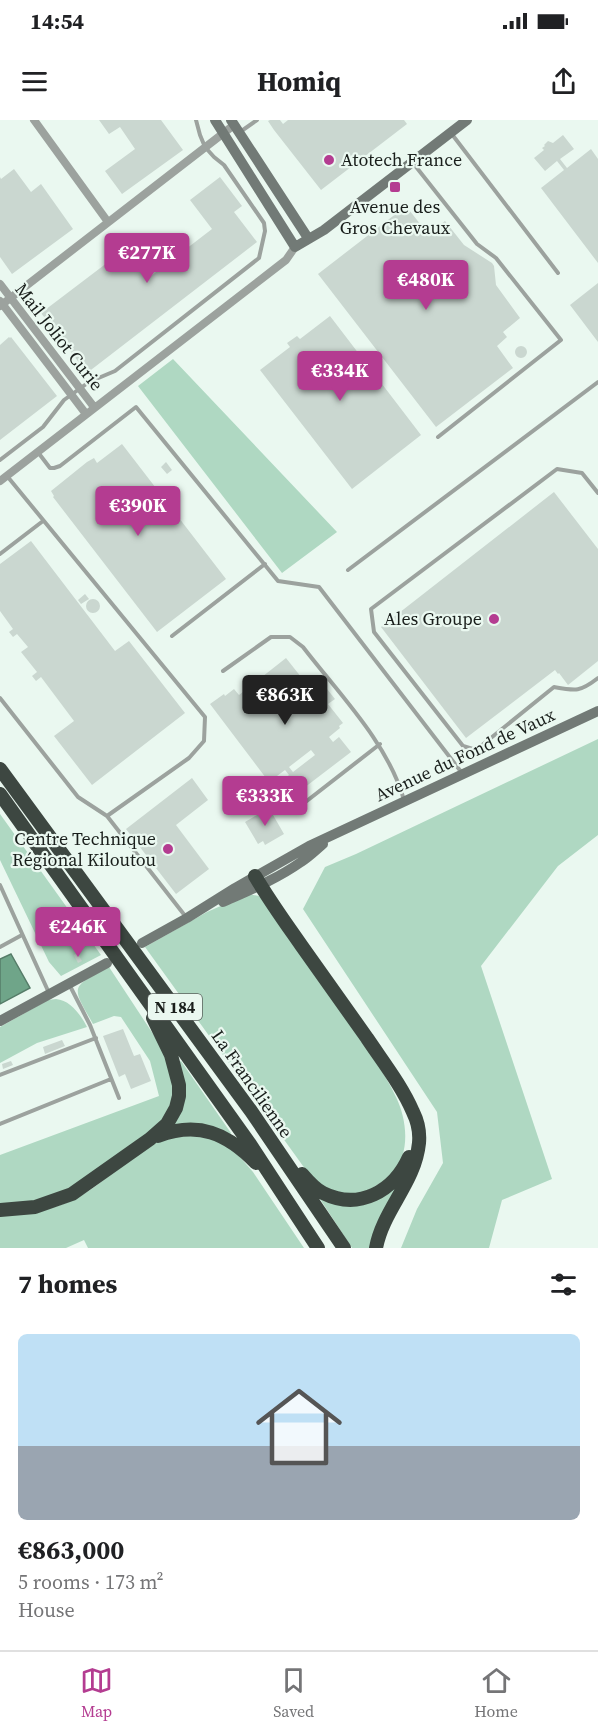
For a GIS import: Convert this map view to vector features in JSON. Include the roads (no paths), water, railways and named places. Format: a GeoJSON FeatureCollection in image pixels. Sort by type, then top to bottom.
{"type":"FeatureCollection","features":[{"type":"Feature","properties":{"kind":"highway","name":"La Francilienne"},"geometry":{"type":"LineString","coordinates":[[0,769],[251,1111],[344,1248]]}},
{"type":"Feature","properties":{"kind":"highway","name":"La Francilienne"},"geometry":{"type":"LineString","coordinates":[[0,794],[250,1144],[318,1248]]}},
{"type":"Feature","properties":{"kind":"highway"},"geometry":{"type":"LineString","coordinates":[[258,881],[414,1112],[419,1145],[412,1172],[388,1216],[376,1248]]}},
{"type":"Feature","properties":{"kind":"highway"},"geometry":{"type":"LineString","coordinates":[[0,1210],[35,1207],[83,1188],[150,1139],[167,1124],[172,1116],[179,1096],[179,1085],[171,1055],[133,980]]}},
{"type":"Feature","properties":{"kind":"highway"},"geometry":{"type":"LineString","coordinates":[[251,1111],[302,1175],[314,1186],[334,1197],[360,1199],[383,1191],[403,1171],[409,1158],[412,1128],[404,1094]]}},
{"type":"Feature","properties":{"kind":"highway"},"geometry":{"type":"LineString","coordinates":[[150,1139],[188,1129],[209,1131],[234,1143],[276,1185]]}},
{"type":"Feature","properties":{"kind":"street"},"geometry":{"type":"LineString","coordinates":[[34,120],[108,222]]}},
{"type":"Feature","properties":{"kind":"street"},"geometry":{"type":"LineString","coordinates":[[215,120],[295,247]]}},
{"type":"Feature","properties":{"kind":"street"},"geometry":{"type":"LineString","coordinates":[[3,478],[286,260],[295,247],[324,230],[467,120]]}},
{"type":"Feature","properties":{"kind":"street"},"geometry":{"type":"LineString","coordinates":[[1,304],[235,126],[308,238]]}},
{"type":"Feature","properties":{"kind":"street","name":"Mail Joliot Curie"},"geometry":{"type":"LineString","coordinates":[[0,284],[94,407]]}},
{"type":"Feature","properties":{"kind":"street","name":"Mail Joliot Curie"},"geometry":{"type":"LineString","coordinates":[[1,304],[86,414]]}},
{"type":"Feature","properties":{"kind":"street","name":"Avenue du Fond de Vaux"},"geometry":{"type":"LineString","coordinates":[[142,943],[258,881],[299,864],[324,843],[346,829],[598,711]]}},
{"type":"Feature","properties":{"kind":"street"},"geometry":{"type":"LineString","coordinates":[[0,1021],[107,963]]}},
{"type":"Feature","properties":{"kind":"lane"},"geometry":{"type":"LineString","coordinates":[[0,460],[43,427],[59,405],[71,395],[88,382],[115,371],[260,258],[265,231],[261,218],[224,165],[205,147],[196,120]]}},
{"type":"Feature","properties":{"kind":"lane"},"geometry":{"type":"LineString","coordinates":[[235,126],[257,120]]}},
{"type":"Feature","properties":{"kind":"lane"},"geometry":{"type":"LineString","coordinates":[[451,133],[558,273]]}},
{"type":"Feature","properties":{"kind":"lane"},"geometry":{"type":"LineString","coordinates":[[413,162],[477,244],[496,258],[561,340],[438,437]]}},
{"type":"Feature","properties":{"kind":"lane"},"geometry":{"type":"LineString","coordinates":[[348,570],[598,382]]}},
{"type":"Feature","properties":{"kind":"lane"},"geometry":{"type":"LineString","coordinates":[[37,451],[50,468],[60,466],[136,407],[278,581],[319,586],[463,773]]}},
{"type":"Feature","properties":{"kind":"lane"},"geometry":{"type":"LineString","coordinates":[[598,493],[582,473],[557,468],[372,609],[374,632],[464,746],[476,750],[554,687],[571,690],[584,688],[598,678]]}},
{"type":"Feature","properties":{"kind":"lane"},"geometry":{"type":"LineString","coordinates":[[3,478],[44,520],[205,717],[204,741],[189,758],[107,816]]}},
{"type":"Feature","properties":{"kind":"lane"},"geometry":{"type":"LineString","coordinates":[[0,554],[44,520]]}},
{"type":"Feature","properties":{"kind":"lane"},"geometry":{"type":"LineString","coordinates":[[172,636],[264,564]]}},
{"type":"Feature","properties":{"kind":"lane"},"geometry":{"type":"LineString","coordinates":[[223,671],[271,637],[290,637],[303,648],[380,744],[405,801]]}},
{"type":"Feature","properties":{"kind":"lane"},"geometry":{"type":"LineString","coordinates":[[0,698],[78,797],[107,816],[187,918]]}},
{"type":"Feature","properties":{"kind":"lane"},"geometry":{"type":"LineString","coordinates":[[277,782],[299,807],[380,744]]}},
{"type":"Feature","properties":{"kind":"lane"},"geometry":{"type":"LineString","coordinates":[[0,885],[50,994]]}},
{"type":"Feature","properties":{"kind":"lane"},"geometry":{"type":"LineString","coordinates":[[0,947],[22,935]]}},
{"type":"Feature","properties":{"kind":"lane"},"geometry":{"type":"LineString","coordinates":[[69,983],[96,1038],[118,1098]]}},
{"type":"Feature","properties":{"kind":"lane"},"geometry":{"type":"LineString","coordinates":[[0,1075],[96,1038]]}},
{"type":"Feature","properties":{"kind":"lane"},"geometry":{"type":"LineString","coordinates":[[0,1124],[111,1079]]}},
{"type":"Feature","properties":{"kind":"place","name":"Atotech France"},"geometry":{"type":"Point","coordinates":[329,160]}},
{"type":"Feature","properties":{"kind":"place","name":"Avenue des Gros Chevaux"},"geometry":{"type":"Point","coordinates":[395,187]}},
{"type":"Feature","properties":{"kind":"place","name":"Ales Groupe"},"geometry":{"type":"Point","coordinates":[494,619]}},
{"type":"Feature","properties":{"kind":"place","name":"Centre Technique Régional Kiloutou"},"geometry":{"type":"Point","coordinates":[168,849]}}]}
